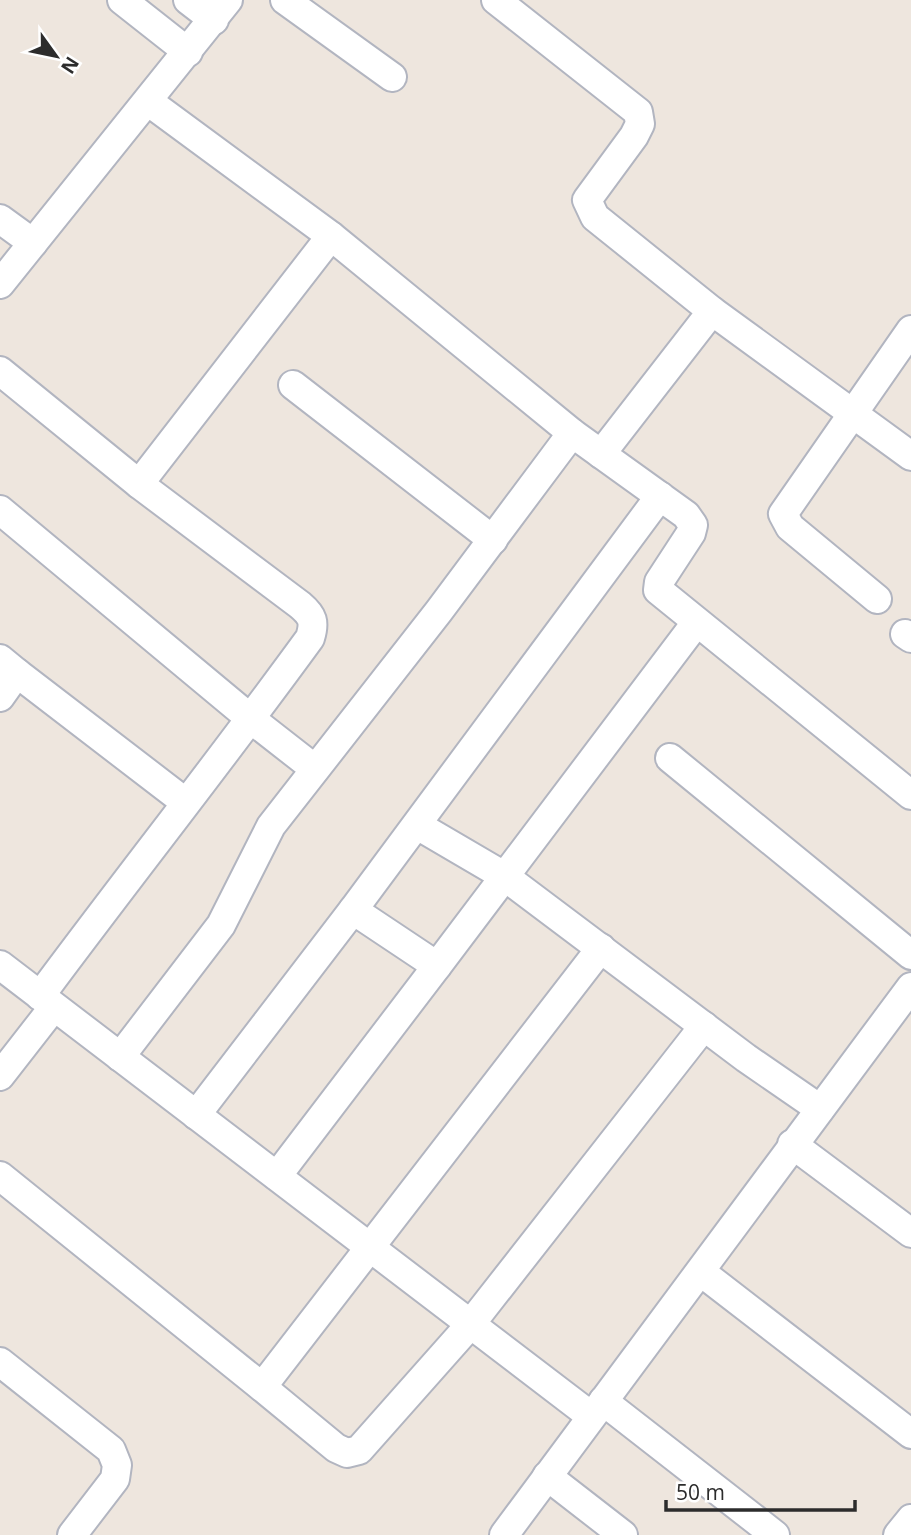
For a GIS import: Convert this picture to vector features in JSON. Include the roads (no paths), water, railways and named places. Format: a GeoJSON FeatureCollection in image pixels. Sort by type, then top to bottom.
{"type":"FeatureCollection","features":[{"type":"Feature","properties":{"kind":"street"},"geometry":{"type":"LineString","coordinates":[[122,0],[188,52]]}},
{"type":"Feature","properties":{"kind":"street"},"geometry":{"type":"LineString","coordinates":[[0,284],[221,10],[188,0]]}},
{"type":"Feature","properties":{"kind":"street"},"geometry":{"type":"LineString","coordinates":[[285,0],[391,78]]}},
{"type":"Feature","properties":{"kind":"street"},"geometry":{"type":"LineString","coordinates":[[496,0],[638,111],[640,124],[634,136],[587,200],[595,217],[712,311],[911,456]]}},
{"type":"Feature","properties":{"kind":"street"},"geometry":{"type":"LineString","coordinates":[[149,102],[331,236],[572,433],[686,515],[693,525],[691,533],[659,582],[658,590],[911,795]]}},
{"type":"Feature","properties":{"kind":"street"},"geometry":{"type":"LineString","coordinates":[[0,219],[33,243]]}},
{"type":"Feature","properties":{"kind":"street"},"geometry":{"type":"LineString","coordinates":[[139,484],[189,415],[331,236]]}},
{"type":"Feature","properties":{"kind":"street"},"geometry":{"type":"LineString","coordinates":[[601,454],[712,311]]}},
{"type":"Feature","properties":{"kind":"street"},"geometry":{"type":"LineString","coordinates":[[877,599],[790,527],[783,514],[911,330]]}},
{"type":"Feature","properties":{"kind":"street"},"geometry":{"type":"LineString","coordinates":[[0,371],[139,484],[312,614],[314,625],[310,638],[251,719],[184,802],[46,1002],[0,1076]]}},
{"type":"Feature","properties":{"kind":"street"},"geometry":{"type":"LineString","coordinates":[[293,385],[493,540]]}},
{"type":"Feature","properties":{"kind":"street"},"geometry":{"type":"LineString","coordinates":[[120,1057],[221,925],[271,826],[493,540],[572,433]]}},
{"type":"Feature","properties":{"kind":"street"},"geometry":{"type":"LineString","coordinates":[[196,1115],[417,825],[660,496]]}},
{"type":"Feature","properties":{"kind":"street"},"geometry":{"type":"LineString","coordinates":[[0,510],[315,769]]}},
{"type":"Feature","properties":{"kind":"street"},"geometry":{"type":"LineString","coordinates":[[277,1176],[696,622]]}},
{"type":"Feature","properties":{"kind":"street"},"geometry":{"type":"LineString","coordinates":[[0,697],[8,666],[184,802]]}},
{"type":"Feature","properties":{"kind":"street"},"geometry":{"type":"LineString","coordinates":[[670,758],[911,955]]}},
{"type":"Feature","properties":{"kind":"street"},"geometry":{"type":"LineString","coordinates":[[417,825],[504,876],[820,1109]]}},
{"type":"Feature","properties":{"kind":"street"},"geometry":{"type":"LineString","coordinates":[[353,910],[437,967]]}},
{"type":"Feature","properties":{"kind":"street"},"geometry":{"type":"LineString","coordinates":[[262,1387],[601,948]]}},
{"type":"Feature","properties":{"kind":"street"},"geometry":{"type":"LineString","coordinates":[[0,965],[470,1325],[597,1408],[775,1535]]}},
{"type":"Feature","properties":{"kind":"street"},"geometry":{"type":"LineString","coordinates":[[504,1535],[701,1272],[792,1144],[820,1109],[900,1023],[911,987]]}},
{"type":"Feature","properties":{"kind":"street"},"geometry":{"type":"LineString","coordinates":[[0,1176],[336,1448],[347,1453],[359,1450],[470,1325],[705,1026]]}},
{"type":"Feature","properties":{"kind":"street"},"geometry":{"type":"LineString","coordinates":[[792,1144],[911,1233]]}},
{"type":"Feature","properties":{"kind":"street"},"geometry":{"type":"LineString","coordinates":[[701,1272],[911,1434]]}},
{"type":"Feature","properties":{"kind":"street"},"geometry":{"type":"LineString","coordinates":[[0,1362],[111,1450],[117,1465],[115,1479],[72,1535]]}},
{"type":"Feature","properties":{"kind":"street"},"geometry":{"type":"LineString","coordinates":[[547,1476],[623,1535]]}},
{"type":"Feature","properties":{"kind":"street"},"geometry":{"type":"LineString","coordinates":[[898,1535],[911,1519]]}}]}
